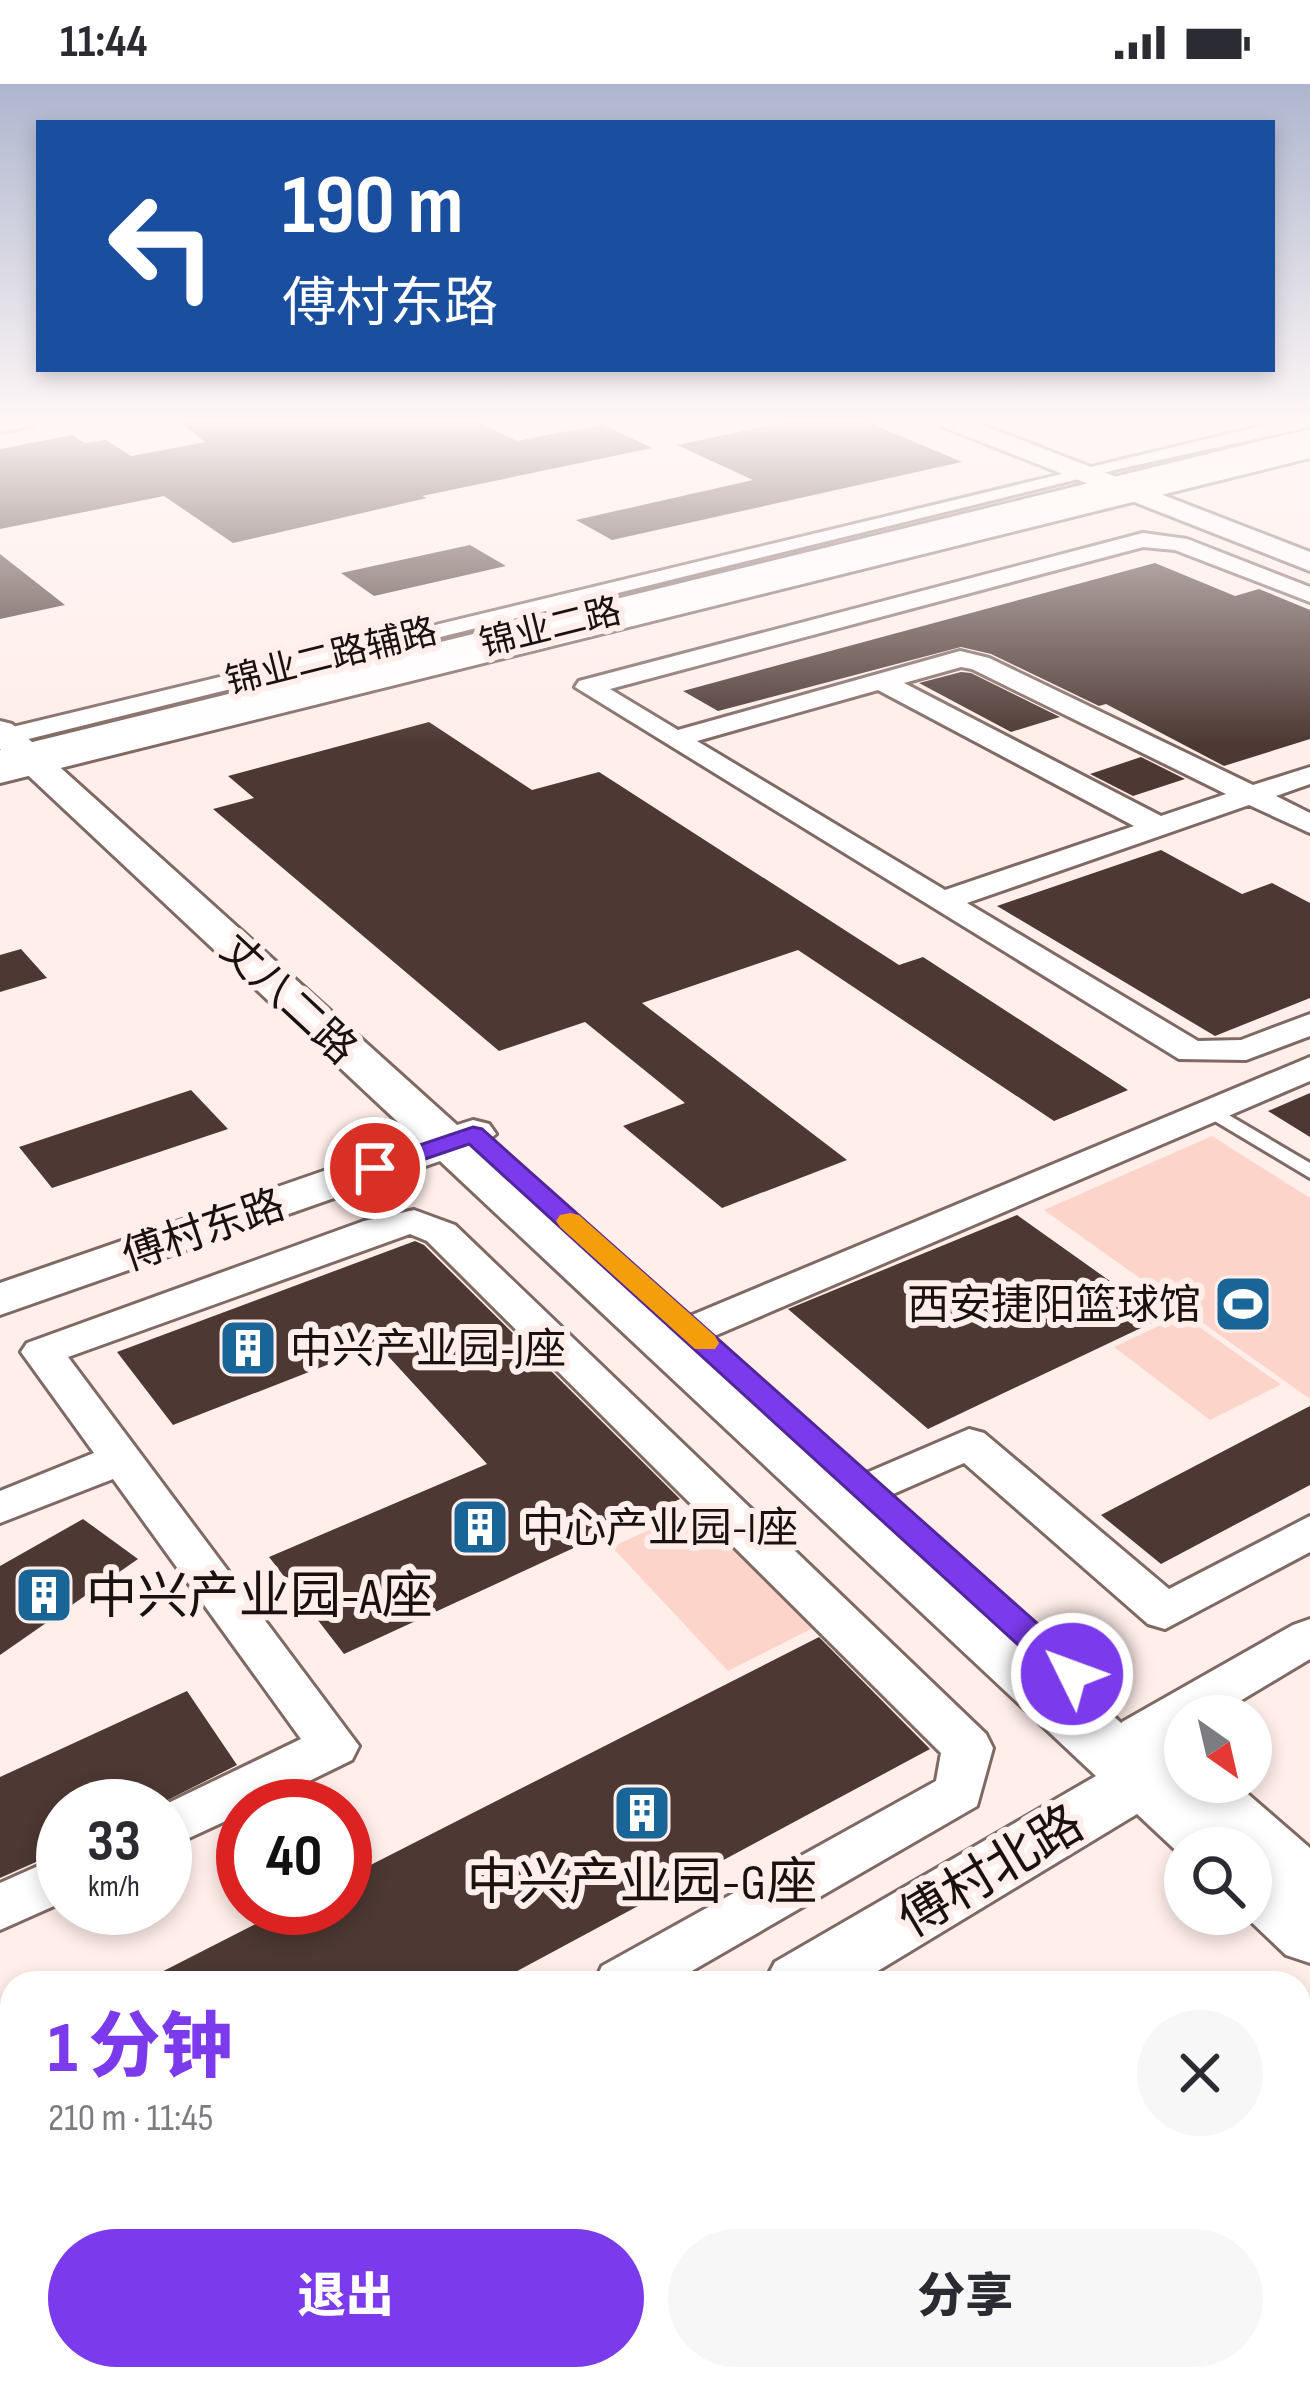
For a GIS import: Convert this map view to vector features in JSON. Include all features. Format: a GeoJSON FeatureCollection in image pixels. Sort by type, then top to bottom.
{"type":"FeatureCollection","features":[{"type":"Feature","properties":{"kind":"main road","name":"锦业二路"},"geometry":{"type":"LineString","coordinates":[[18,747],[938,529]]}},
{"type":"Feature","properties":{"kind":"street","name":"锦业二路辅路"},"geometry":{"type":"LineString","coordinates":[[18,747],[923,529]]}},
{"type":"Feature","properties":{"kind":"street"},"geometry":{"type":"LineString","coordinates":[[1237,529],[1310,557]]}},
{"type":"Feature","properties":{"kind":"street"},"geometry":{"type":"LineString","coordinates":[[1310,596],[1179,544],[1143,540],[588,687],[1191,1052],[1246,1050],[1310,1024]]}},
{"type":"Feature","properties":{"kind":"street"},"geometry":{"type":"LineString","coordinates":[[826,558],[873,580],[966,586]]}},
{"type":"Feature","properties":{"kind":"street"},"geometry":{"type":"LineString","coordinates":[[873,580],[858,592],[874,611]]}},
{"type":"Feature","properties":{"kind":"street"},"geometry":{"type":"LineString","coordinates":[[675,739],[960,659],[980,663],[1310,824]]}},
{"type":"Feature","properties":{"kind":"street"},"geometry":{"type":"LineString","coordinates":[[881,681],[1160,827]]}},
{"type":"Feature","properties":{"kind":"street","name":"丈八二路"},"geometry":{"type":"LineString","coordinates":[[18,747],[853,1496],[1164,1767]]}},
{"type":"Feature","properties":{"kind":"street"},"geometry":{"type":"LineString","coordinates":[[943,901],[1310,776]]}},
{"type":"Feature","properties":{"kind":"street"},"geometry":{"type":"LineString","coordinates":[[677,1336],[1310,1068]]}},
{"type":"Feature","properties":{"kind":"street","name":"傅村东路"},"geometry":{"type":"LineString","coordinates":[[0,1300],[460,1139]]}},
{"type":"Feature","properties":{"kind":"street"},"geometry":{"type":"LineString","coordinates":[[192,1815],[334,1745],[42,1352],[378,1229],[414,1222],[441,1233],[968,1748],[959,1792],[643,1971]]}},
{"type":"Feature","properties":{"kind":"street"},"geometry":{"type":"LineString","coordinates":[[853,1496],[970,1443],[1166,1612],[1310,1532]]}},
{"type":"Feature","properties":{"kind":"street"},"geometry":{"type":"LineString","coordinates":[[0,1508],[122,1460]]}},
{"type":"Feature","properties":{"kind":"street"},"geometry":{"type":"LineString","coordinates":[[1246,1695],[1310,1637]]}},
{"type":"Feature","properties":{"kind":"street","name":"傅村北路"},"geometry":{"type":"LineString","coordinates":[[819,1971],[1164,1769]]}},
{"type":"Feature","properties":{"kind":"street","name":"丈八二路"},"geometry":{"type":"LineString","coordinates":[[1207,1803],[1310,1888]]}},
{"type":"Feature","properties":{"kind":"street"},"geometry":{"type":"LineString","coordinates":[[0,1908],[36,1890]]}},
{"type":"Feature","properties":{"kind":"street"},"geometry":{"type":"LineString","coordinates":[[1272,1900],[1310,1935]]}},
{"type":"Feature","properties":{"kind":"lane"},"geometry":{"type":"LineString","coordinates":[[1210,1110],[1310,1172]]}},
{"type":"Feature","properties":{"kind":"shaded area","name":"西安捷阳篮球馆"},"geometry":{"type":"Polygon","coordinates":[[[1212,1136],[1310,1198],[1310,1399],[1044,1210],[1212,1136]]]}},
{"type":"Feature","properties":{"kind":"shaded area"},"geometry":{"type":"Polygon","coordinates":[[[1182,1315],[1280,1385],[1210,1420],[1114,1347],[1182,1315]]]}},
{"type":"Feature","properties":{"kind":"shaded area"},"geometry":{"type":"Polygon","coordinates":[[[696,1508],[817,1626],[728,1671],[612,1547],[696,1508]]]}},
{"type":"Feature","properties":{"kind":"building"},"geometry":{"type":"Polygon","coordinates":[[[212,529],[295,529],[233,543],[212,529]]]}},
{"type":"Feature","properties":{"kind":"building"},"geometry":{"type":"Polygon","coordinates":[[[592,529],[663,529],[612,540],[592,529]]]}},
{"type":"Feature","properties":{"kind":"building"},"geometry":{"type":"Polygon","coordinates":[[[470,545],[506,566],[374,596],[341,573],[470,545]]]}},
{"type":"Feature","properties":{"kind":"building"},"geometry":{"type":"Polygon","coordinates":[[[0,554],[65,605],[0,619],[0,554]]]}},
{"type":"Feature","properties":{"kind":"building"},"geometry":{"type":"Polygon","coordinates":[[[1155,563],[1235,596],[1259,589],[1310,610],[1310,739],[1224,766],[1106,704],[1099,706],[991,654],[961,647],[718,711],[683,691],[1155,563]]]}},
{"type":"Feature","properties":{"kind":"building"},"geometry":{"type":"Polygon","coordinates":[[[961,672],[1060,717],[1011,732],[919,683],[961,672]]]}},
{"type":"Feature","properties":{"kind":"building"},"geometry":{"type":"Polygon","coordinates":[[[429,722],[532,790],[599,772],[899,965],[923,957],[1128,1090],[1054,1121],[798,950],[642,1003],[847,1160],[722,1208],[623,1126],[685,1103],[585,1022],[499,1051],[213,809],[254,798],[228,776],[429,722]]]}},
{"type":"Feature","properties":{"kind":"building"},"geometry":{"type":"Polygon","coordinates":[[[1141,757],[1185,779],[1133,796],[1090,774],[1141,757]]]}},
{"type":"Feature","properties":{"kind":"building"},"geometry":{"type":"Polygon","coordinates":[[[1161,850],[1242,894],[1272,883],[1310,903],[1310,998],[1215,1036],[997,906],[1161,850]]]}},
{"type":"Feature","properties":{"kind":"building"},"geometry":{"type":"Polygon","coordinates":[[[21,949],[47,978],[0,992],[0,955],[21,949]]]}},
{"type":"Feature","properties":{"kind":"building"},"geometry":{"type":"Polygon","coordinates":[[[191,1090],[228,1129],[52,1188],[19,1147],[191,1090]]]}},
{"type":"Feature","properties":{"kind":"building"},"geometry":{"type":"Polygon","coordinates":[[[1310,1093],[1310,1137],[1268,1111],[1310,1093]]]}},
{"type":"Feature","properties":{"kind":"building"},"geometry":{"type":"Polygon","coordinates":[[[1017,1215],[1162,1318],[928,1429],[788,1309],[1017,1215]]]}},
{"type":"Feature","properties":{"kind":"building"},"geometry":{"type":"Polygon","coordinates":[[[415,1241],[680,1499],[344,1654],[269,1557],[487,1464],[378,1345],[173,1425],[117,1352],[415,1241]]]}},
{"type":"Feature","properties":{"kind":"building"},"geometry":{"type":"Polygon","coordinates":[[[1310,1406],[1310,1485],[1161,1564],[1101,1515],[1310,1406]]]}},
{"type":"Feature","properties":{"kind":"building","name":"中兴产业园-A座"},"geometry":{"type":"Polygon","coordinates":[[[83,1519],[138,1559],[0,1655],[0,1566],[83,1519]]]}},
{"type":"Feature","properties":{"kind":"building","name":"中兴产业园-G座"},"geometry":{"type":"Polygon","coordinates":[[[819,1637],[930,1749],[517,1971],[164,1971],[234,1935],[372,1935],[372,1864],[819,1637]]]}},
{"type":"Feature","properties":{"kind":"building"},"geometry":{"type":"Polygon","coordinates":[[[187,1691],[237,1765],[192,1788],[192,1779],[36,1779],[36,1862],[0,1878],[0,1777],[187,1691]]]}},
{"type":"Feature","properties":{"kind":"slow traffic"},"geometry":{"type":"LineString","coordinates":[[570,1221],[705,1343]]}},
{"type":"Feature","properties":{"kind":"place","name":"西安捷阳篮球馆"},"geometry":{"type":"Point","coordinates":[1243,1304]}},
{"type":"Feature","properties":{"kind":"place","name":"中兴产业园-J座"},"geometry":{"type":"Point","coordinates":[248,1348]}},
{"type":"Feature","properties":{"kind":"place","name":"中心产业园-I座"},"geometry":{"type":"Point","coordinates":[480,1527]}},
{"type":"Feature","properties":{"kind":"place","name":"中兴产业园-A座"},"geometry":{"type":"Point","coordinates":[44,1595]}},
{"type":"Feature","properties":{"kind":"place","name":"中兴产业园-G座"},"geometry":{"type":"Point","coordinates":[642,1813]}},
{"type":"Feature","properties":{"kind":"route"},"geometry":{"type":"LineString","coordinates":[[375,1168],[473,1134],[1072,1674]]}}]}
